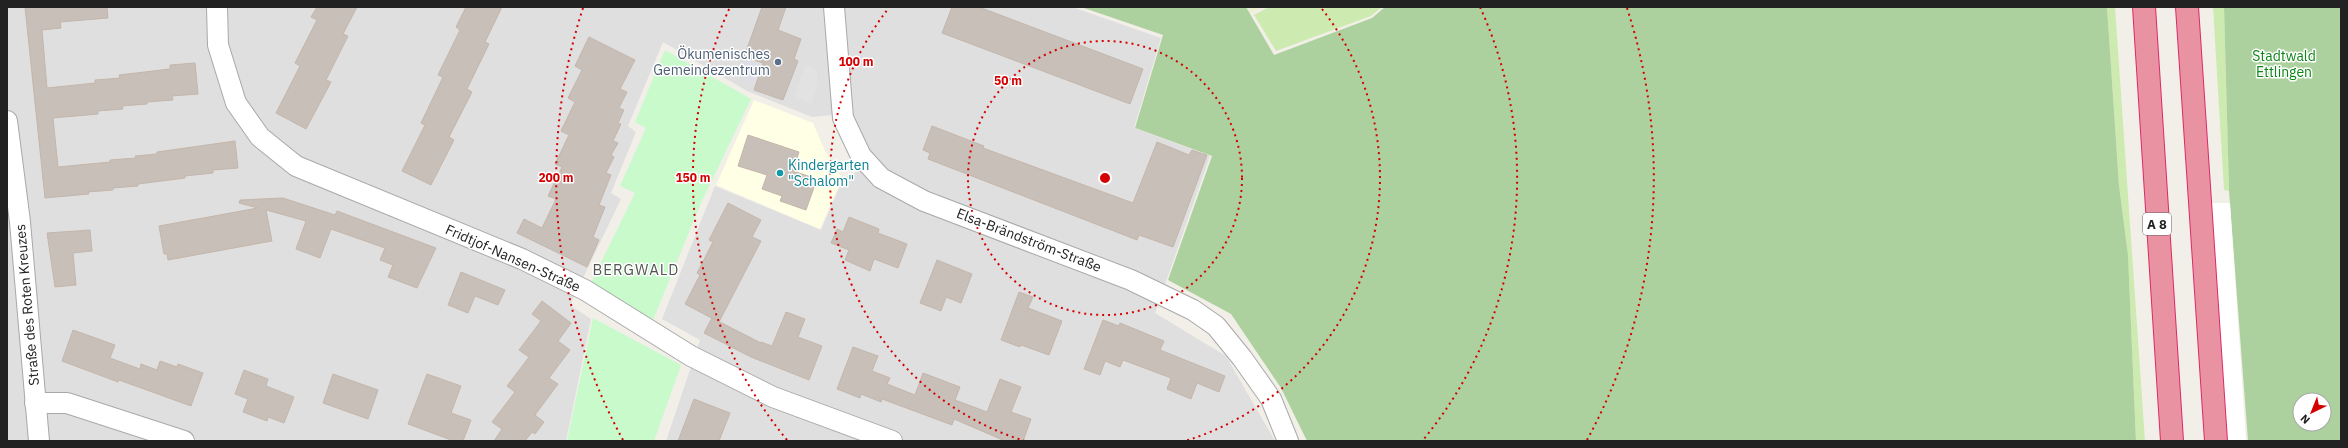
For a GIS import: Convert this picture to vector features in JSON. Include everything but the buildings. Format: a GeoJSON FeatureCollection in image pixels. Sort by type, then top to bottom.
{"type":"FeatureCollection","features":[{"type":"Feature","properties":{"kind":"highway","name":"A 8"},"geometry":{"type":"LineString","coordinates":[[2144,7],[2172,441]]}},
{"type":"Feature","properties":{"kind":"highway"},"geometry":{"type":"LineString","coordinates":[[2187,7],[2216,441]]}},
{"type":"Feature","properties":{"kind":"street","name":"Fridtjof-Nansen-Straße"},"geometry":{"type":"LineString","coordinates":[[217,7],[218,45],[236,103],[260,137],[296,166],[522,259],[584,290],[691,356],[774,397],[892,441]]}},
{"type":"Feature","properties":{"kind":"street","name":"Elsa-Brändström-Straße"},"geometry":{"type":"LineString","coordinates":[[834,7],[843,118],[861,156],[881,178],[924,201],[1131,280],[1193,310],[1216,326],[1242,358],[1271,399],[1288,441]]}},
{"type":"Feature","properties":{"kind":"street","name":"Straße des Roten Kreuzes"},"geometry":{"type":"LineString","coordinates":[[7,121],[20,222],[39,441]]}},
{"type":"Feature","properties":{"kind":"street"},"geometry":{"type":"LineString","coordinates":[[35,403],[67,403],[184,441]]}},
{"type":"Feature","properties":{"kind":"shaded area"},"geometry":{"type":"Polygon","coordinates":[[[7,7],[1072,7],[1161,38],[1134,128],[1210,156],[1155,313],[1226,356],[1275,441],[666,441],[700,340],[662,319],[715,186],[821,230],[843,179],[876,162],[861,138],[853,113],[812,117],[747,91],[663,42],[628,126],[636,132],[611,193],[621,199],[570,305],[591,319],[566,441],[7,441],[7,7]]]}},
{"type":"Feature","properties":{"kind":"shaded area"},"geometry":{"type":"Polygon","coordinates":[[[1246,7],[1264,7],[1250,14],[1246,7]]]}},
{"type":"Feature","properties":{"kind":"shaded area"},"geometry":{"type":"Polygon","coordinates":[[[745,59],[760,65],[754,82],[738,76],[745,59]]]}},
{"type":"Feature","properties":{"kind":"shaded area"},"geometry":{"type":"Polygon","coordinates":[[[806,65],[817,69],[817,87],[811,104],[794,96],[806,65]]]}},
{"type":"Feature","properties":{"kind":"shaded area"},"geometry":{"type":"Polygon","coordinates":[[[754,100],[813,123],[825,151],[842,178],[820,229],[716,185],[754,100]]]}},
{"type":"Feature","properties":{"kind":"green space"},"geometry":{"type":"Polygon","coordinates":[[[1081,7],[1246,7],[1274,55],[1372,18],[1385,7],[2107,7],[2119,185],[2128,255],[2136,441],[1307,441],[1281,388],[1231,314],[1168,280],[1212,156],[1135,128],[1163,35],[1081,7]]]}},
{"type":"Feature","properties":{"kind":"green space"},"geometry":{"type":"Polygon","coordinates":[[[1269,7],[1382,7],[1371,16],[1276,51],[1254,15],[1269,7]]]}},
{"type":"Feature","properties":{"kind":"green space"},"geometry":{"type":"Polygon","coordinates":[[[2107,7],[2115,7],[2145,441],[2136,441],[2128,255],[2119,185],[2107,7]]]}},
{"type":"Feature","properties":{"kind":"green space"},"geometry":{"type":"Polygon","coordinates":[[[2213,7],[2224,7],[2229,191],[2224,190],[2213,7]]]}},
{"type":"Feature","properties":{"kind":"green space","name":"Stadtwald Ettlingen"},"geometry":{"type":"Polygon","coordinates":[[[2224,7],[2341,7],[2341,441],[2248,441],[2229,191],[2224,7]]]}},
{"type":"Feature","properties":{"kind":"green space"},"geometry":{"type":"Polygon","coordinates":[[[665,50],[751,99],[701,203],[653,320],[591,283],[635,193],[620,186],[646,128],[635,122],[665,50]]]}},
{"type":"Feature","properties":{"kind":"green space"},"geometry":{"type":"Polygon","coordinates":[[[593,318],[681,365],[654,441],[567,441],[593,318]]]}},
{"type":"Feature","properties":{"kind":"pier"},"geometry":{"type":"Polygon","coordinates":[[[2207,203],[2230,203],[2246,441],[2222,441],[2207,203]]]}},
{"type":"Feature","properties":{"kind":"place","name":"Ökumenisches Gemeindezentrum"},"geometry":{"type":"Point","coordinates":[778,62]}},
{"type":"Feature","properties":{"kind":"place","name":"Kindergarten \"Schalom\""},"geometry":{"type":"Point","coordinates":[780,173]}},
{"type":"Feature","properties":{"kind":"district","name":"BERGWALD"},"geometry":{"type":"Point","coordinates":[636,269]}}]}
